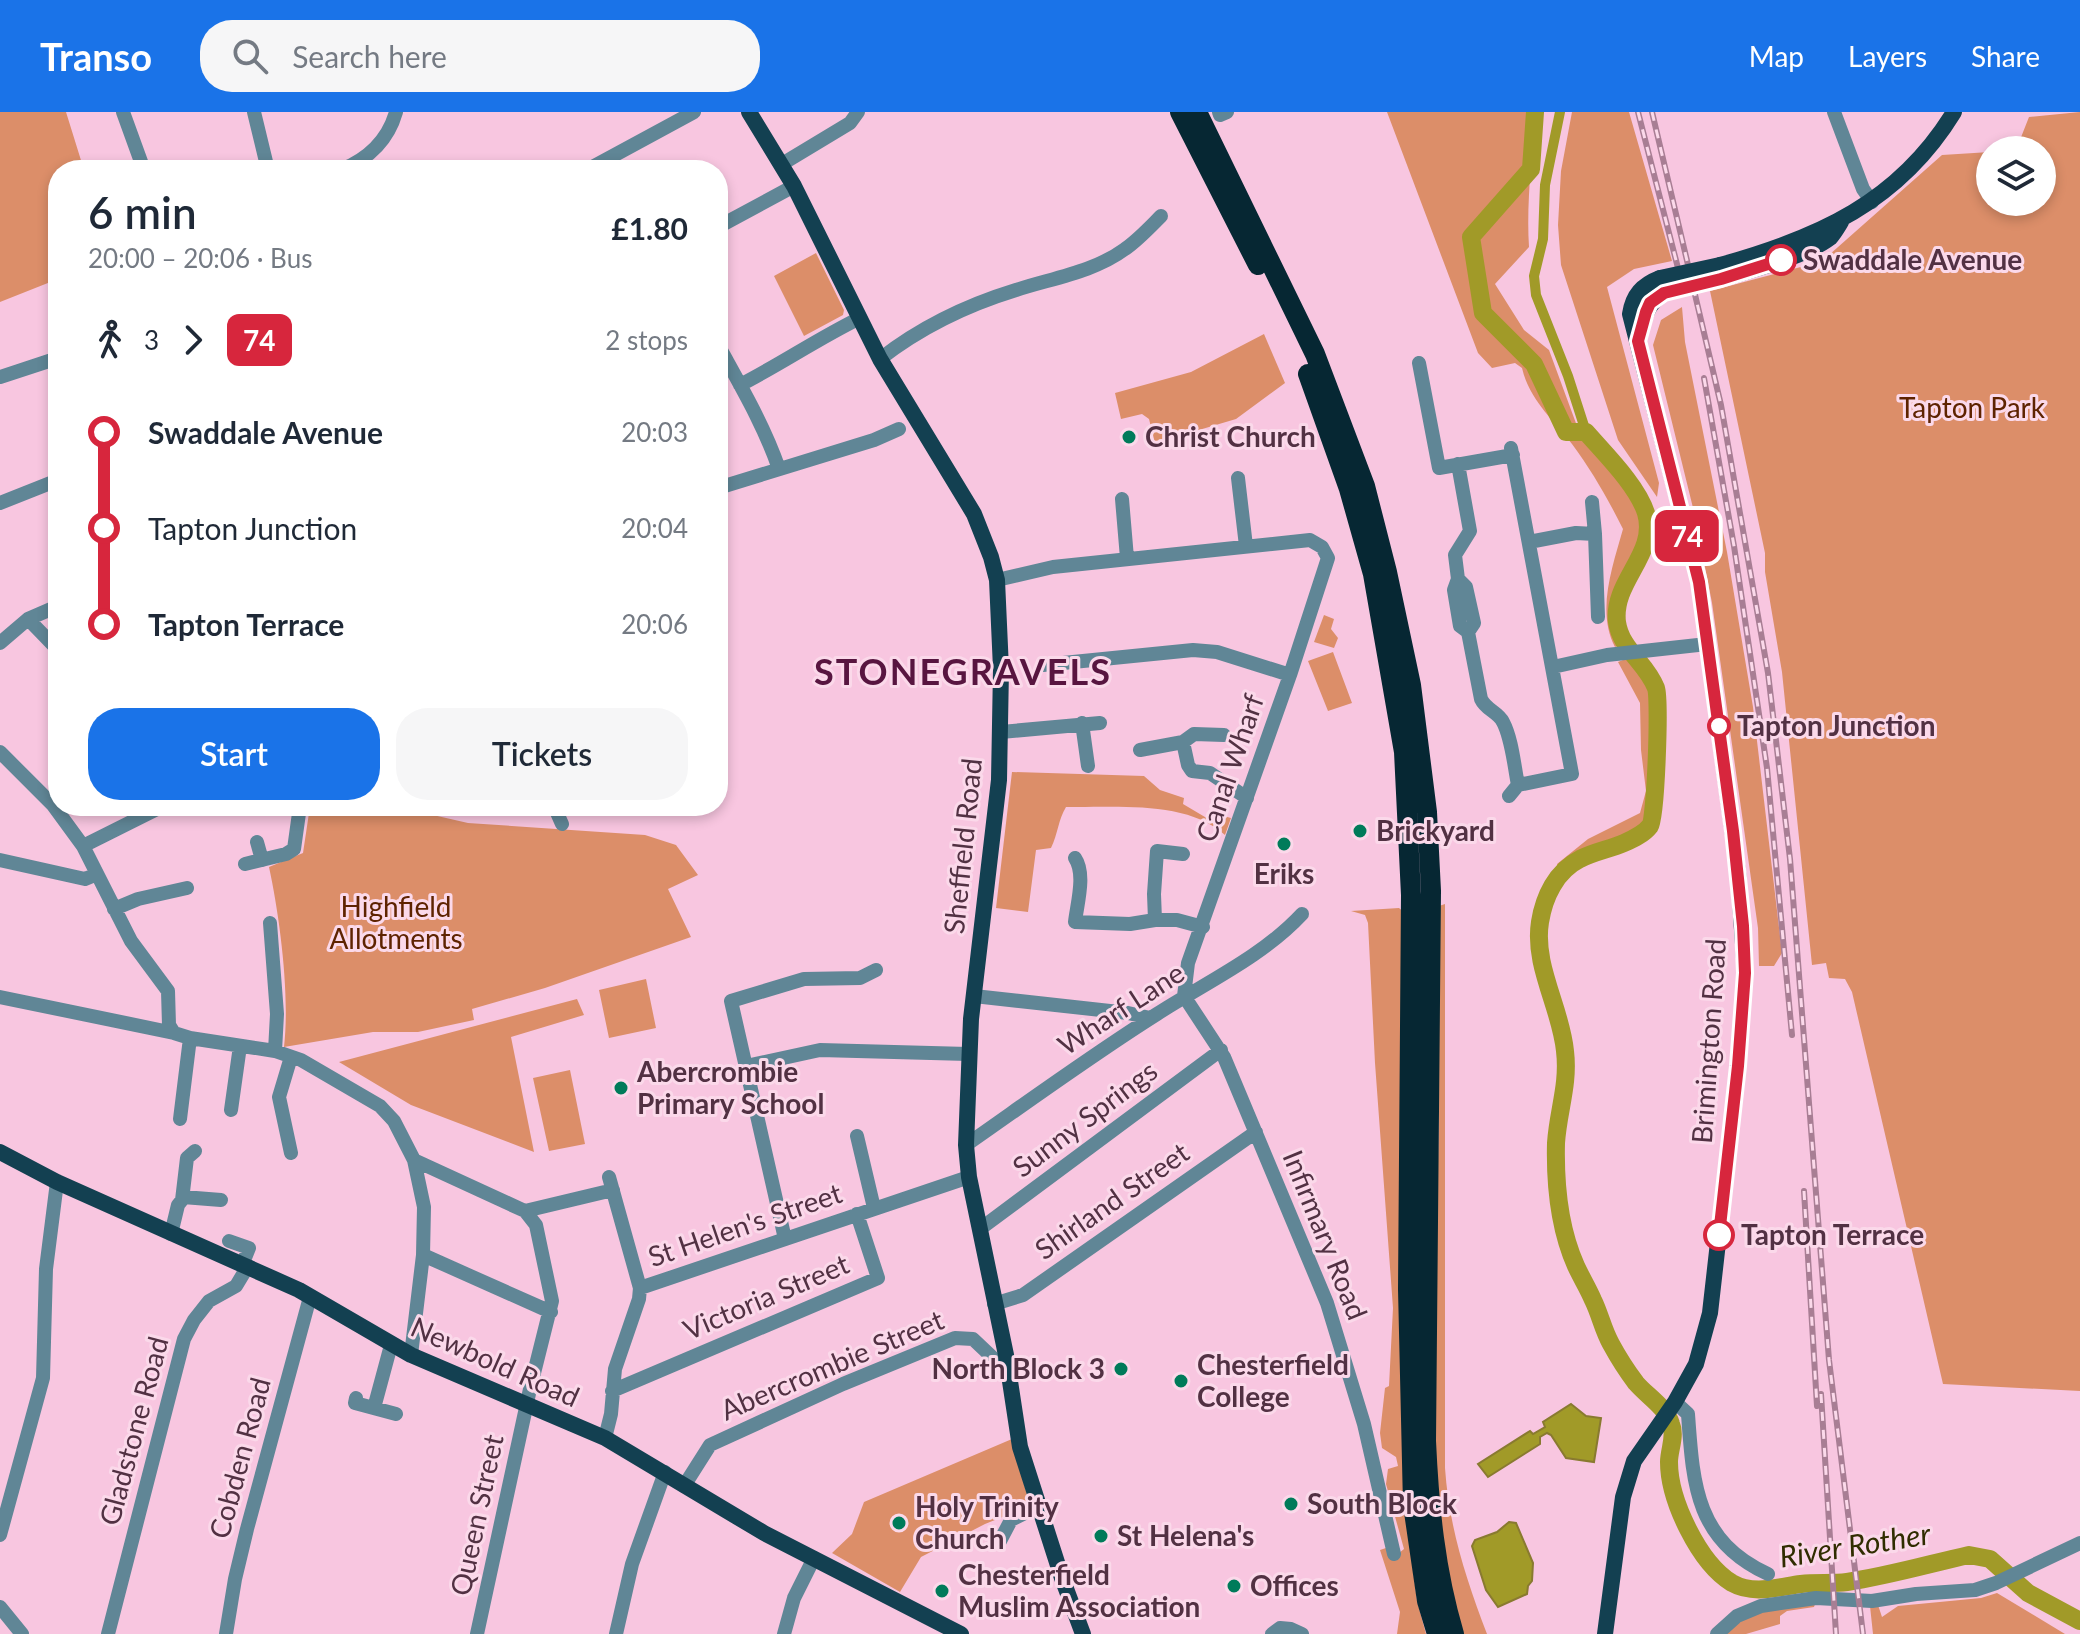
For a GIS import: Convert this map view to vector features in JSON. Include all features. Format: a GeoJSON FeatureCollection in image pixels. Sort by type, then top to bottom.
{"type":"FeatureCollection","features":[{"type":"Feature","properties":{"kind":"highway"},"geometry":{"type":"LineString","coordinates":[[1180,112],[1302,358],[1349,489],[1373,574],[1394,689],[1404,752],[1411,895],[1408,1289],[1413,1505],[1427,1601],[1437,1634]]}},
{"type":"Feature","properties":{"kind":"highway"},"geometry":{"type":"LineString","coordinates":[[1197,112],[1315,354],[1359,471],[1387,572],[1411,685],[1427,812],[1431,891],[1426,1441],[1429,1504],[1441,1592],[1454,1634]]}},
{"type":"Feature","properties":{"kind":"main road","name":"Sheffield Road"},"geometry":{"type":"LineString","coordinates":[[749,112],[794,186],[880,359],[974,514],[997,580],[1001,732],[996,821],[968,1054],[966,1145],[969,1177],[1010,1374],[1020,1447],[1083,1634]]}},
{"type":"Feature","properties":{"kind":"main road","name":"Brimington Road"},"geometry":{"type":"LineString","coordinates":[[1605,1634],[1623,1497],[1634,1461],[1675,1402],[1701,1352],[1710,1313],[1738,1066],[1745,973],[1738,872],[1699,582],[1638,341],[1646,312],[1662,285],[1720,272],[1759,268],[1832,237],[1841,222],[1872,202],[1922,157],[1954,112]]}},
{"type":"Feature","properties":{"kind":"main road","name":"Newbold Road"},"geometry":{"type":"LineString","coordinates":[[0,1152],[57,1182],[171,1234],[246,1264],[411,1355],[605,1438],[814,1558],[961,1634]]}},
{"type":"Feature","properties":{"kind":"street"},"geometry":{"type":"LineString","coordinates":[[123,112],[140,160]]}},
{"type":"Feature","properties":{"kind":"street"},"geometry":{"type":"LineString","coordinates":[[254,112],[266,160]]}},
{"type":"Feature","properties":{"kind":"street"},"geometry":{"type":"LineString","coordinates":[[360,160],[368,156],[387,133],[396,112]]}},
{"type":"Feature","properties":{"kind":"street"},"geometry":{"type":"LineString","coordinates":[[605,160],[694,112]]}},
{"type":"Feature","properties":{"kind":"street"},"geometry":{"type":"LineString","coordinates":[[782,164],[850,123],[858,112]]}},
{"type":"Feature","properties":{"kind":"street"},"geometry":{"type":"LineString","coordinates":[[1219,112],[1220,115],[1227,112]]}},
{"type":"Feature","properties":{"kind":"street"},"geometry":{"type":"LineString","coordinates":[[1834,112],[1858,177],[1872,202]]}},
{"type":"Feature","properties":{"kind":"street"},"geometry":{"type":"LineString","coordinates":[[728,222],[794,186]]}},
{"type":"Feature","properties":{"kind":"street"},"geometry":{"type":"LineString","coordinates":[[880,359],[921,330],[959,311],[1102,262],[1126,249],[1161,216]]}},
{"type":"Feature","properties":{"kind":"street"},"geometry":{"type":"LineString","coordinates":[[740,385],[819,338],[860,318]]}},
{"type":"Feature","properties":{"kind":"street"},"geometry":{"type":"LineString","coordinates":[[0,377],[48,361]]}},
{"type":"Feature","properties":{"kind":"street"},"geometry":{"type":"LineString","coordinates":[[728,363],[770,443],[779,469]]}},
{"type":"Feature","properties":{"kind":"street"},"geometry":{"type":"LineString","coordinates":[[1419,363],[1416,389],[1439,468],[1512,451],[1572,774],[1513,790],[1505,726],[1481,699],[1468,632],[1460,626],[1454,590],[1458,579],[1455,555],[1470,531],[1458,464]]}},
{"type":"Feature","properties":{"kind":"street"},"geometry":{"type":"LineString","coordinates":[[728,485],[874,440],[899,429]]}},
{"type":"Feature","properties":{"kind":"street"},"geometry":{"type":"LineString","coordinates":[[874,440],[880,457]]}},
{"type":"Feature","properties":{"kind":"street"},"geometry":{"type":"LineString","coordinates":[[997,580],[1053,567],[1246,546],[1238,478]]}},
{"type":"Feature","properties":{"kind":"street"},"geometry":{"type":"LineString","coordinates":[[0,503],[48,484]]}},
{"type":"Feature","properties":{"kind":"street"},"geometry":{"type":"LineString","coordinates":[[1122,499],[1127,558]]}},
{"type":"Feature","properties":{"kind":"street"},"geometry":{"type":"LineString","coordinates":[[1592,502],[1598,617]]}},
{"type":"Feature","properties":{"kind":"street"},"geometry":{"type":"LineString","coordinates":[[1529,542],[1576,533],[1595,534]]}},
{"type":"Feature","properties":{"kind":"street","name":"Canal Wharf"},"geometry":{"type":"LineString","coordinates":[[1184,996],[1188,963],[1203,927],[1328,558],[1322,547],[1310,540],[1246,546]]}},
{"type":"Feature","properties":{"kind":"street"},"geometry":{"type":"LineString","coordinates":[[0,643],[28,619],[48,610]]}},
{"type":"Feature","properties":{"kind":"street"},"geometry":{"type":"LineString","coordinates":[[28,619],[48,640]]}},
{"type":"Feature","properties":{"kind":"street"},"geometry":{"type":"LineString","coordinates":[[1553,667],[1617,654],[1707,644]]}},
{"type":"Feature","properties":{"kind":"street"},"geometry":{"type":"LineString","coordinates":[[1043,665],[1193,650],[1217,652],[1290,675]]}},
{"type":"Feature","properties":{"kind":"street"},"geometry":{"type":"LineString","coordinates":[[1082,723],[1088,766]]}},
{"type":"Feature","properties":{"kind":"street"},"geometry":{"type":"LineString","coordinates":[[1001,732],[1100,723]]}},
{"type":"Feature","properties":{"kind":"street"},"geometry":{"type":"LineString","coordinates":[[1140,750],[1183,742],[1194,734],[1224,735]]}},
{"type":"Feature","properties":{"kind":"street"},"geometry":{"type":"LineString","coordinates":[[1183,742],[1189,778],[1210,773],[1247,798]]}},
{"type":"Feature","properties":{"kind":"street"},"geometry":{"type":"LineString","coordinates":[[0,752],[48,800]]}},
{"type":"Feature","properties":{"kind":"street"},"geometry":{"type":"LineString","coordinates":[[61,816],[83,846],[131,941],[168,991],[169,1025],[174,1033]]}},
{"type":"Feature","properties":{"kind":"street"},"geometry":{"type":"LineString","coordinates":[[83,846],[143,816]]}},
{"type":"Feature","properties":{"kind":"street"},"geometry":{"type":"LineString","coordinates":[[245,864],[286,854],[294,849],[299,816]]}},
{"type":"Feature","properties":{"kind":"street"},"geometry":{"type":"LineString","coordinates":[[558,816],[562,824]]}},
{"type":"Feature","properties":{"kind":"street"},"geometry":{"type":"LineString","coordinates":[[257,842],[262,860]]}},
{"type":"Feature","properties":{"kind":"street"},"geometry":{"type":"LineString","coordinates":[[1155,920],[1157,851],[1183,854]]}},
{"type":"Feature","properties":{"kind":"street"},"geometry":{"type":"LineString","coordinates":[[1075,858],[1080,874],[1075,922],[1130,924],[1177,920],[1203,927]]}},
{"type":"Feature","properties":{"kind":"street"},"geometry":{"type":"LineString","coordinates":[[0,860],[85,879],[97,874]]}},
{"type":"Feature","properties":{"kind":"street"},"geometry":{"type":"LineString","coordinates":[[114,909],[138,899],[187,888]]}},
{"type":"Feature","properties":{"kind":"street","name":"Wharf Lane"},"geometry":{"type":"LineString","coordinates":[[966,1145],[1150,1018],[1216,979],[1282,934],[1302,914]]}},
{"type":"Feature","properties":{"kind":"street"},"geometry":{"type":"LineString","coordinates":[[270,923],[277,1014],[275,1051]]}},
{"type":"Feature","properties":{"kind":"street"},"geometry":{"type":"LineString","coordinates":[[785,1239],[731,1001],[804,979],[860,978],[876,970]]}},
{"type":"Feature","properties":{"kind":"street"},"geometry":{"type":"LineString","coordinates":[[974,996],[1150,1018]]}},
{"type":"Feature","properties":{"kind":"street","name":"Infirmary Road"},"geometry":{"type":"LineString","coordinates":[[1184,996],[1221,1050],[1332,1317],[1364,1424],[1394,1554]]}},
{"type":"Feature","properties":{"kind":"street"},"geometry":{"type":"LineString","coordinates":[[0,997],[190,1038],[275,1051],[380,1106],[394,1121],[414,1160],[424,1207],[423,1255],[411,1355]]}},
{"type":"Feature","properties":{"kind":"street"},"geometry":{"type":"LineString","coordinates":[[180,1119],[190,1038]]}},
{"type":"Feature","properties":{"kind":"street"},"geometry":{"type":"LineString","coordinates":[[231,1110],[240,1046]]}},
{"type":"Feature","properties":{"kind":"street"},"geometry":{"type":"LineString","coordinates":[[746,1066],[820,1050],[968,1054]]}},
{"type":"Feature","properties":{"kind":"street","name":"Sunny Springs"},"geometry":{"type":"LineString","coordinates":[[980,1229],[1221,1050]]}},
{"type":"Feature","properties":{"kind":"street"},"geometry":{"type":"LineString","coordinates":[[291,1057],[279,1097],[291,1153]]}},
{"type":"Feature","properties":{"kind":"street","name":"Shirland Street"},"geometry":{"type":"LineString","coordinates":[[994,1304],[1023,1295],[1256,1132]]}},
{"type":"Feature","properties":{"kind":"street"},"geometry":{"type":"LineString","coordinates":[[857,1136],[874,1208]]}},
{"type":"Feature","properties":{"kind":"street"},"geometry":{"type":"LineString","coordinates":[[171,1234],[183,1197],[187,1158],[195,1151]]}},
{"type":"Feature","properties":{"kind":"street"},"geometry":{"type":"LineString","coordinates":[[414,1160],[525,1211],[536,1225],[552,1301],[551,1312],[423,1255]]}},
{"type":"Feature","properties":{"kind":"street","name":"St Helen's Street"},"geometry":{"type":"LineString","coordinates":[[605,1438],[611,1414],[615,1369],[640,1288],[969,1177]]}},
{"type":"Feature","properties":{"kind":"street"},"geometry":{"type":"LineString","coordinates":[[0,1535],[43,1378],[46,1269],[57,1182]]}},
{"type":"Feature","properties":{"kind":"street"},"geometry":{"type":"LineString","coordinates":[[525,1211],[611,1184],[640,1288]]}},
{"type":"Feature","properties":{"kind":"street"},"geometry":{"type":"LineString","coordinates":[[183,1197],[221,1200]]}},
{"type":"Feature","properties":{"kind":"street","name":"Victoria Street"},"geometry":{"type":"LineString","coordinates":[[612,1391],[878,1278],[857,1214]]}},
{"type":"Feature","properties":{"kind":"street"},"geometry":{"type":"LineString","coordinates":[[229,1241],[249,1248],[246,1264]]}},
{"type":"Feature","properties":{"kind":"street","name":"Gladstone Road"},"geometry":{"type":"LineString","coordinates":[[108,1634],[184,1339],[209,1301],[236,1286],[246,1264]]}},
{"type":"Feature","properties":{"kind":"street","name":"Cobden Road"},"geometry":{"type":"LineString","coordinates":[[226,1634],[241,1554],[310,1297]]}},
{"type":"Feature","properties":{"kind":"street","name":"Queen Street"},"geometry":{"type":"LineString","coordinates":[[477,1634],[551,1312]]}},
{"type":"Feature","properties":{"kind":"street","name":"Abercrombie Street"},"geometry":{"type":"LineString","coordinates":[[684,1486],[710,1445],[843,1384],[955,1338],[973,1339],[1010,1374]]}},
{"type":"Feature","properties":{"kind":"street"},"geometry":{"type":"LineString","coordinates":[[374,1408],[391,1345]]}},
{"type":"Feature","properties":{"kind":"street"},"geometry":{"type":"LineString","coordinates":[[356,1398],[355,1403],[396,1414]]}},
{"type":"Feature","properties":{"kind":"street"},"geometry":{"type":"LineString","coordinates":[[1675,1402],[1688,1414],[1696,1494],[1713,1529],[1742,1562],[1768,1574]]}},
{"type":"Feature","properties":{"kind":"street"},"geometry":{"type":"LineString","coordinates":[[616,1634],[632,1564],[665,1472]]}},
{"type":"Feature","properties":{"kind":"street"},"geometry":{"type":"LineString","coordinates":[[1000,1541],[1011,1520],[1039,1506]]}},
{"type":"Feature","properties":{"kind":"street"},"geometry":{"type":"LineString","coordinates":[[1717,1634],[1748,1609],[1772,1604],[1816,1598],[1879,1601],[1916,1594],[1975,1590],[2024,1571],[2080,1543]]}},
{"type":"Feature","properties":{"kind":"street"},"geometry":{"type":"LineString","coordinates":[[784,1634],[794,1598],[814,1558]]}},
{"type":"Feature","properties":{"kind":"street"},"geometry":{"type":"LineString","coordinates":[[0,1607],[17,1632]]}},
{"type":"Feature","properties":{"kind":"street"},"geometry":{"type":"LineString","coordinates":[[1272,1634],[1280,1628],[1302,1634]]}},
{"type":"Feature","properties":{"kind":"green space"},"geometry":{"type":"Polygon","coordinates":[[[0,112],[66,112],[81,160],[48,160],[48,283],[0,302],[0,112]]]}},
{"type":"Feature","properties":{"kind":"green space"},"geometry":{"type":"Polygon","coordinates":[[[1387,112],[1533,112],[1529,247],[1495,284],[1524,330],[1549,350],[1577,426],[1618,476],[1640,513],[1640,543],[1622,575],[1611,608],[1619,645],[1615,647],[1607,618],[1608,588],[1623,529],[1586,464],[1530,390],[1522,368],[1515,363],[1492,368],[1478,353],[1387,112]]]}},
{"type":"Feature","properties":{"kind":"green space"},"geometry":{"type":"Polygon","coordinates":[[[1572,112],[1629,112],[1672,261],[1634,269],[1607,287],[1659,483],[1657,497],[1618,440],[1561,265],[1558,225],[1561,171],[1572,112]]]}},
{"type":"Feature","properties":{"kind":"green space","name":"Tapton Park"},"geometry":{"type":"Polygon","coordinates":[[[2080,112],[2080,1391],[1943,1384],[1852,992],[1845,979],[1829,978],[1826,963],[1812,965],[1782,672],[1765,572],[1765,553],[1710,291],[1812,264],[1829,255],[1942,155],[1976,153],[1976,216],[2056,216],[2056,136],[2022,136],[2029,117],[2080,112]]]}},
{"type":"Feature","properties":{"kind":"green space"},"geometry":{"type":"Polygon","coordinates":[[[816,253],[844,310],[843,315],[804,336],[774,276],[816,253]]]}},
{"type":"Feature","properties":{"kind":"green space"},"geometry":{"type":"Polygon","coordinates":[[[1682,307],[1685,342],[1727,552],[1753,707],[1782,953],[1774,966],[1759,966],[1758,928],[1712,603],[1695,516],[1653,345],[1661,320],[1682,307]]]}},
{"type":"Feature","properties":{"kind":"green space"},"geometry":{"type":"Polygon","coordinates":[[[1264,334],[1285,383],[1236,419],[1155,443],[1149,419],[1142,414],[1121,419],[1115,393],[1191,372],[1264,334]]]}},
{"type":"Feature","properties":{"kind":"green space"},"geometry":{"type":"Polygon","coordinates":[[[1324,615],[1334,619],[1331,629],[1338,638],[1334,648],[1314,642],[1324,615]]]}},
{"type":"Feature","properties":{"kind":"green space"},"geometry":{"type":"Polygon","coordinates":[[[1333,652],[1352,703],[1328,711],[1308,661],[1333,652]]]}},
{"type":"Feature","properties":{"kind":"green space"},"geometry":{"type":"Polygon","coordinates":[[[1628,658],[1643,674],[1654,693],[1647,822],[1558,869],[1557,864],[1588,839],[1640,813],[1646,791],[1640,703],[1618,662],[1628,658]]]}},
{"type":"Feature","properties":{"kind":"green space"},"geometry":{"type":"Polygon","coordinates":[[[1012,772],[1144,776],[1160,790],[1184,798],[1183,804],[1210,820],[1216,814],[1231,818],[1225,835],[1191,816],[1171,811],[1066,807],[1051,848],[1036,850],[1028,912],[996,908],[1012,772]]]}},
{"type":"Feature","properties":{"kind":"green space","name":"Highfield Allotments"},"geometry":{"type":"Polygon","coordinates":[[[309,816],[437,816],[468,823],[645,835],[676,845],[698,875],[668,889],[691,937],[545,988],[472,1009],[474,1020],[418,1032],[373,1032],[284,1047],[286,1004],[283,957],[269,867],[303,853],[309,816]]]}},
{"type":"Feature","properties":{"kind":"green space"},"geometry":{"type":"Polygon","coordinates":[[[1445,904],[1445,1468],[1450,1511],[1460,1552],[1487,1634],[1461,1634],[1439,1547],[1433,1372],[1439,1119],[1439,906],[1445,904]]]}},
{"type":"Feature","properties":{"kind":"green space"},"geometry":{"type":"Polygon","coordinates":[[[1399,908],[1406,914],[1405,1507],[1417,1601],[1426,1634],[1397,1634],[1400,1612],[1380,1550],[1386,1548],[1399,1553],[1404,1549],[1386,1484],[1388,1469],[1398,1466],[1396,1457],[1382,1448],[1380,1433],[1385,1388],[1389,1386],[1393,1308],[1368,923],[1365,915],[1351,911],[1399,908]]]}},
{"type":"Feature","properties":{"kind":"green space"},"geometry":{"type":"Polygon","coordinates":[[[646,979],[656,1028],[609,1038],[599,990],[646,979]]]}},
{"type":"Feature","properties":{"kind":"green space"},"geometry":{"type":"Polygon","coordinates":[[[577,999],[584,1015],[511,1037],[534,1152],[411,1105],[339,1062],[577,999]]]}},
{"type":"Feature","properties":{"kind":"green space"},"geometry":{"type":"Polygon","coordinates":[[[570,1070],[585,1144],[549,1151],[533,1078],[570,1070]]]}},
{"type":"Feature","properties":{"kind":"green space"},"geometry":{"type":"Polygon","coordinates":[[[1012,1439],[1030,1506],[985,1524],[921,1557],[900,1592],[832,1553],[852,1534],[864,1502],[1012,1439]]]}},
{"type":"Feature","properties":{"kind":"green space"},"geometry":{"type":"Polygon","coordinates":[[[1997,1593],[2065,1634],[1873,1634],[1870,1606],[1878,1605],[1882,1617],[1898,1606],[1981,1598],[1997,1593]]]}},
{"type":"Feature","properties":{"kind":"green space"},"geometry":{"type":"Polygon","coordinates":[[[1815,1604],[1814,1607],[1787,1611],[1780,1616],[1780,1624],[1746,1634],[1723,1634],[1754,1615],[1815,1604]]]}},
{"type":"Feature","properties":{"kind":"shaded area"},"geometry":{"type":"Polygon","coordinates":[[[1571,1404],[1586,1416],[1601,1418],[1594,1462],[1566,1458],[1547,1433],[1540,1437],[1540,1444],[1488,1477],[1478,1464],[1530,1431],[1533,1434],[1545,1427],[1543,1422],[1571,1404]]]}},
{"type":"Feature","properties":{"kind":"shaded area"},"geometry":{"type":"Polygon","coordinates":[[[1509,1522],[1516,1523],[1533,1563],[1532,1581],[1527,1594],[1498,1607],[1486,1590],[1472,1546],[1475,1540],[1497,1532],[1509,1522]]]}},
{"type":"Feature","properties":{"kind":"waterway","name":"River Rother"},"geometry":{"type":"LineString","coordinates":[[1535,112],[1531,169],[1471,237],[1483,313],[1534,364],[1566,432],[1586,432],[1620,470],[1642,502],[1648,528],[1646,542],[1621,593],[1617,622],[1623,640],[1652,679],[1657,697],[1656,782],[1650,826],[1635,838],[1585,857],[1564,870],[1548,894],[1540,922],[1540,955],[1565,1051],[1566,1075],[1556,1158],[1559,1206],[1570,1251],[1608,1339],[1636,1383],[1669,1418],[1673,1433],[1670,1477],[1688,1529],[1708,1561],[1732,1583],[1757,1589],[1847,1582],[1969,1555],[1990,1559],[2028,1593],[2080,1621]]}},
{"type":"Feature","properties":{"kind":"waterway"},"geometry":{"type":"LineString","coordinates":[[1560,112],[1545,185],[1543,239],[1534,276],[1536,295],[1586,432]]}},
{"type":"Feature","properties":{"kind":"railway"},"geometry":{"type":"LineString","coordinates":[[1638,112],[1679,272]]}},
{"type":"Feature","properties":{"kind":"railway"},"geometry":{"type":"LineString","coordinates":[[1652,112],[1721,405],[1768,673],[1790,859],[1829,1360],[1863,1634]]}},
{"type":"Feature","properties":{"kind":"railway"},"geometry":{"type":"LineString","coordinates":[[1704,378],[1734,546],[1767,768],[1792,1035]]}},
{"type":"Feature","properties":{"kind":"railway"},"geometry":{"type":"LineString","coordinates":[[1804,1191],[1817,1406]]}},
{"type":"Feature","properties":{"kind":"railway"},"geometry":{"type":"LineString","coordinates":[[1821,1394],[1836,1634]]}},
{"type":"Feature","properties":{"kind":"bus line","name":"74"},"geometry":{"type":"LineString","coordinates":[[1719,1235],[1738,1066],[1745,973],[1743,926],[1699,582],[1638,341],[1650,303],[1658,296],[1781,260]]}},
{"type":"Feature","properties":{"kind":"place","name":"Swaddale Avenue"},"geometry":{"type":"Point","coordinates":[1781,260]}},
{"type":"Feature","properties":{"kind":"place","name":"Christ Church"},"geometry":{"type":"Point","coordinates":[1129,437]}},
{"type":"Feature","properties":{"kind":"place","name":"Tapton Junction"},"geometry":{"type":"Point","coordinates":[1719,726]}},
{"type":"Feature","properties":{"kind":"place","name":"Brickyard"},"geometry":{"type":"Point","coordinates":[1360,831]}},
{"type":"Feature","properties":{"kind":"place","name":"Eriks"},"geometry":{"type":"Point","coordinates":[1284,844]}},
{"type":"Feature","properties":{"kind":"place","name":"Abercrombie Primary School"},"geometry":{"type":"Point","coordinates":[621,1088]}},
{"type":"Feature","properties":{"kind":"place","name":"Tapton Terrace"},"geometry":{"type":"Point","coordinates":[1719,1235]}},
{"type":"Feature","properties":{"kind":"place","name":"North Block 3"},"geometry":{"type":"Point","coordinates":[1121,1369]}},
{"type":"Feature","properties":{"kind":"place","name":"Chesterfield College"},"geometry":{"type":"Point","coordinates":[1181,1381]}},
{"type":"Feature","properties":{"kind":"place","name":"South Block"},"geometry":{"type":"Point","coordinates":[1291,1504]}},
{"type":"Feature","properties":{"kind":"place","name":"Holy Trinity Church"},"geometry":{"type":"Point","coordinates":[899,1523]}},
{"type":"Feature","properties":{"kind":"place","name":"St Helena's"},"geometry":{"type":"Point","coordinates":[1101,1536]}},
{"type":"Feature","properties":{"kind":"place","name":"Offices"},"geometry":{"type":"Point","coordinates":[1234,1586]}},
{"type":"Feature","properties":{"kind":"place","name":"Chesterfield Muslim Association"},"geometry":{"type":"Point","coordinates":[942,1591]}},
{"type":"Feature","properties":{"kind":"district","name":"STONEGRAVELS"},"geometry":{"type":"Point","coordinates":[963,672]}}]}
